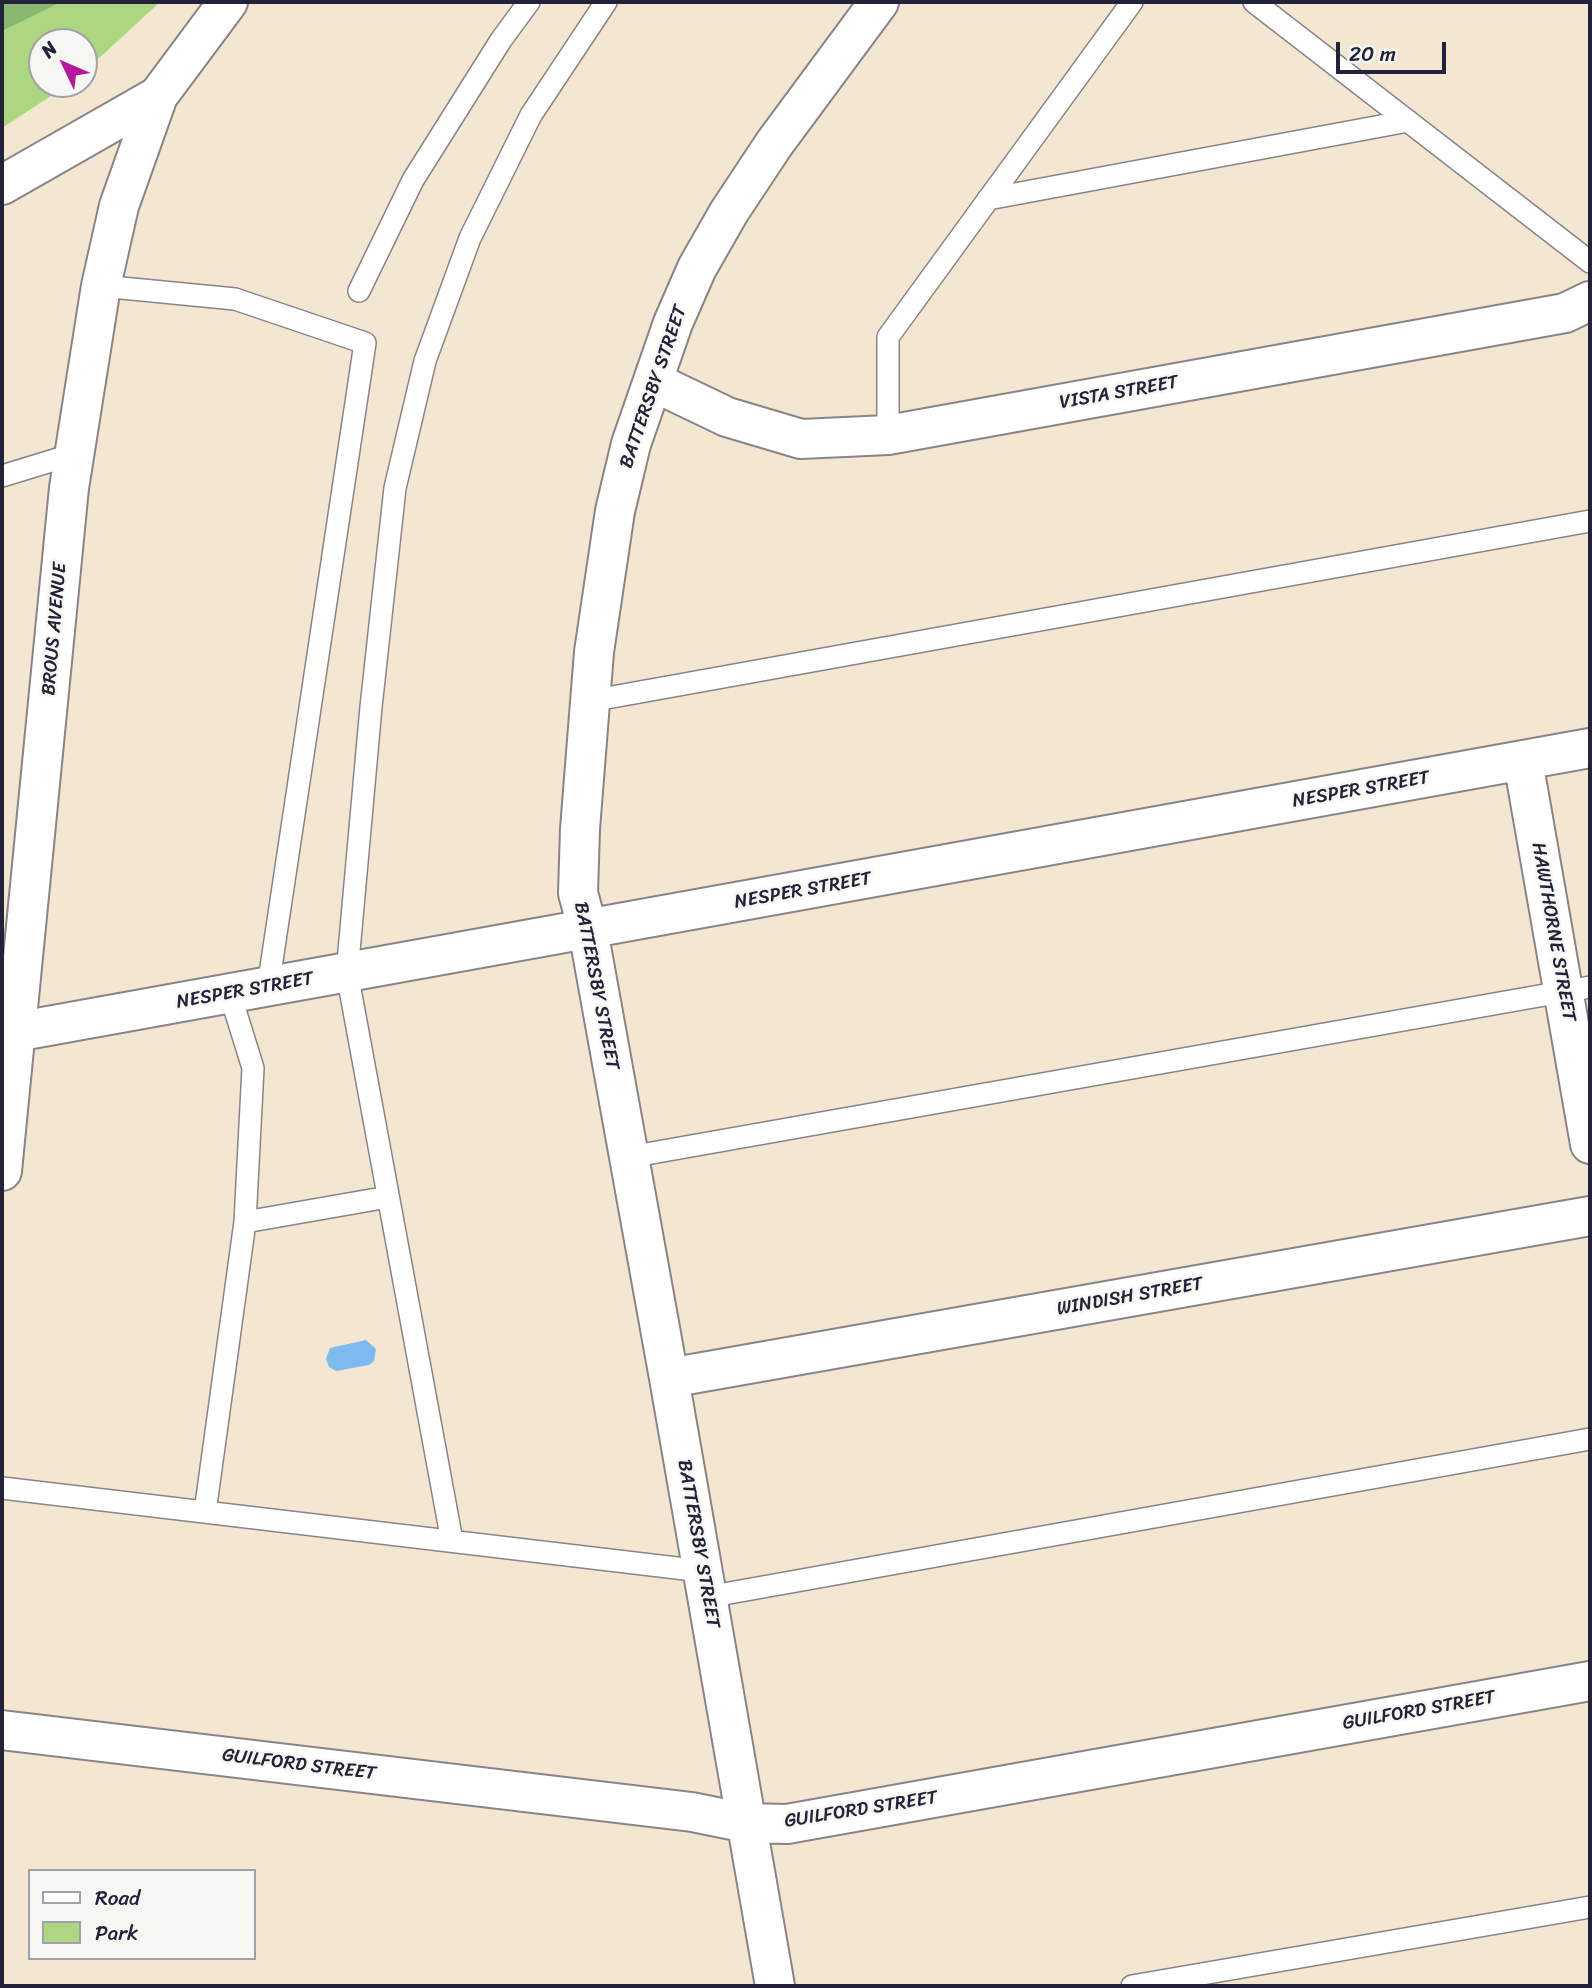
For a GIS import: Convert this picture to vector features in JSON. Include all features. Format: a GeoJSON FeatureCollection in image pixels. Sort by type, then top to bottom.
{"type":"FeatureCollection","features":[{"type":"Feature","properties":{"kind":"street"},"geometry":{"type":"LineString","coordinates":[[2,185],[158,96],[228,2]]}},
{"type":"Feature","properties":{"kind":"street","name":"BATTERSBY STREET"},"geometry":{"type":"LineString","coordinates":[[775,1986],[669,1378],[588,930],[578,893],[594,652],[615,511],[631,444],[673,323],[697,268],[729,212],[774,144],[879,2]]}},
{"type":"Feature","properties":{"kind":"street","name":"BROUS AVENUE"},"geometry":{"type":"LineString","coordinates":[[2,1171],[74,454],[101,286],[119,206],[158,96]]}},
{"type":"Feature","properties":{"kind":"street","name":"VISTA STREET"},"geometry":{"type":"LineString","coordinates":[[654,382],[727,417],[801,439],[888,435],[1565,313],[1590,301]]}},
{"type":"Feature","properties":{"kind":"street","name":"NESPER STREET"},"geometry":{"type":"LineString","coordinates":[[15,1032],[1590,748]]}},
{"type":"Feature","properties":{"kind":"street","name":"HAWTHORNE STREET"},"geometry":{"type":"LineString","coordinates":[[1522,761],[1577,989],[1590,1144]]}},
{"type":"Feature","properties":{"kind":"street","name":"WINDISH STREET"},"geometry":{"type":"LineString","coordinates":[[669,1378],[1590,1216]]}},
{"type":"Feature","properties":{"kind":"street","name":"GUILFORD STREET"},"geometry":{"type":"LineString","coordinates":[[2,1730],[692,1812],[746,1823],[787,1824],[1590,1681]]}},
{"type":"Feature","properties":{"kind":"lane"},"geometry":{"type":"LineString","coordinates":[[359,291],[413,180],[501,40],[529,2]]}},
{"type":"Feature","properties":{"kind":"lane"},"geometry":{"type":"LineString","coordinates":[[452,1541],[347,973],[395,488],[425,361],[470,238],[531,115],[606,2]]}},
{"type":"Feature","properties":{"kind":"lane"},"geometry":{"type":"LineString","coordinates":[[888,435],[888,337],[1132,2]]}},
{"type":"Feature","properties":{"kind":"lane"},"geometry":{"type":"LineString","coordinates":[[1254,2],[1590,262]]}},
{"type":"Feature","properties":{"kind":"lane"},"geometry":{"type":"LineString","coordinates":[[988,199],[1408,121]]}},
{"type":"Feature","properties":{"kind":"lane"},"geometry":{"type":"LineString","coordinates":[[101,286],[235,299],[365,343],[268,987]]}},
{"type":"Feature","properties":{"kind":"lane"},"geometry":{"type":"LineString","coordinates":[[2,476],[74,454]]}},
{"type":"Feature","properties":{"kind":"lane"},"geometry":{"type":"LineString","coordinates":[[590,701],[1590,521]]}},
{"type":"Feature","properties":{"kind":"lane"},"geometry":{"type":"LineString","coordinates":[[629,1157],[1577,989]]}},
{"type":"Feature","properties":{"kind":"lane"},"geometry":{"type":"LineString","coordinates":[[205,1512],[245,1223],[253,1068],[230,994]]}},
{"type":"Feature","properties":{"kind":"lane"},"geometry":{"type":"LineString","coordinates":[[245,1223],[388,1197]]}},
{"type":"Feature","properties":{"kind":"lane"},"geometry":{"type":"LineString","coordinates":[[2,1488],[452,1541],[705,1584],[1590,1439]]}},
{"type":"Feature","properties":{"kind":"lane"},"geometry":{"type":"LineString","coordinates":[[1132,1986],[1590,1907]]}},
{"type":"Feature","properties":{"kind":"green space"},"geometry":{"type":"Polygon","coordinates":[[[2,2],[160,2],[98,59],[98,28],[28,28],[28,98],[48,98],[2,128],[2,2]]]}},
{"type":"Feature","properties":{"kind":"green space"},"geometry":{"type":"Polygon","coordinates":[[[2,2],[61,2],[2,31],[2,2]]]}},
{"type":"Feature","properties":{"kind":"water"},"geometry":{"type":"Polygon","coordinates":[[[366,1340],[376,1349],[374,1361],[369,1365],[336,1371],[329,1367],[326,1359],[330,1348],[366,1340]]]}}]}
